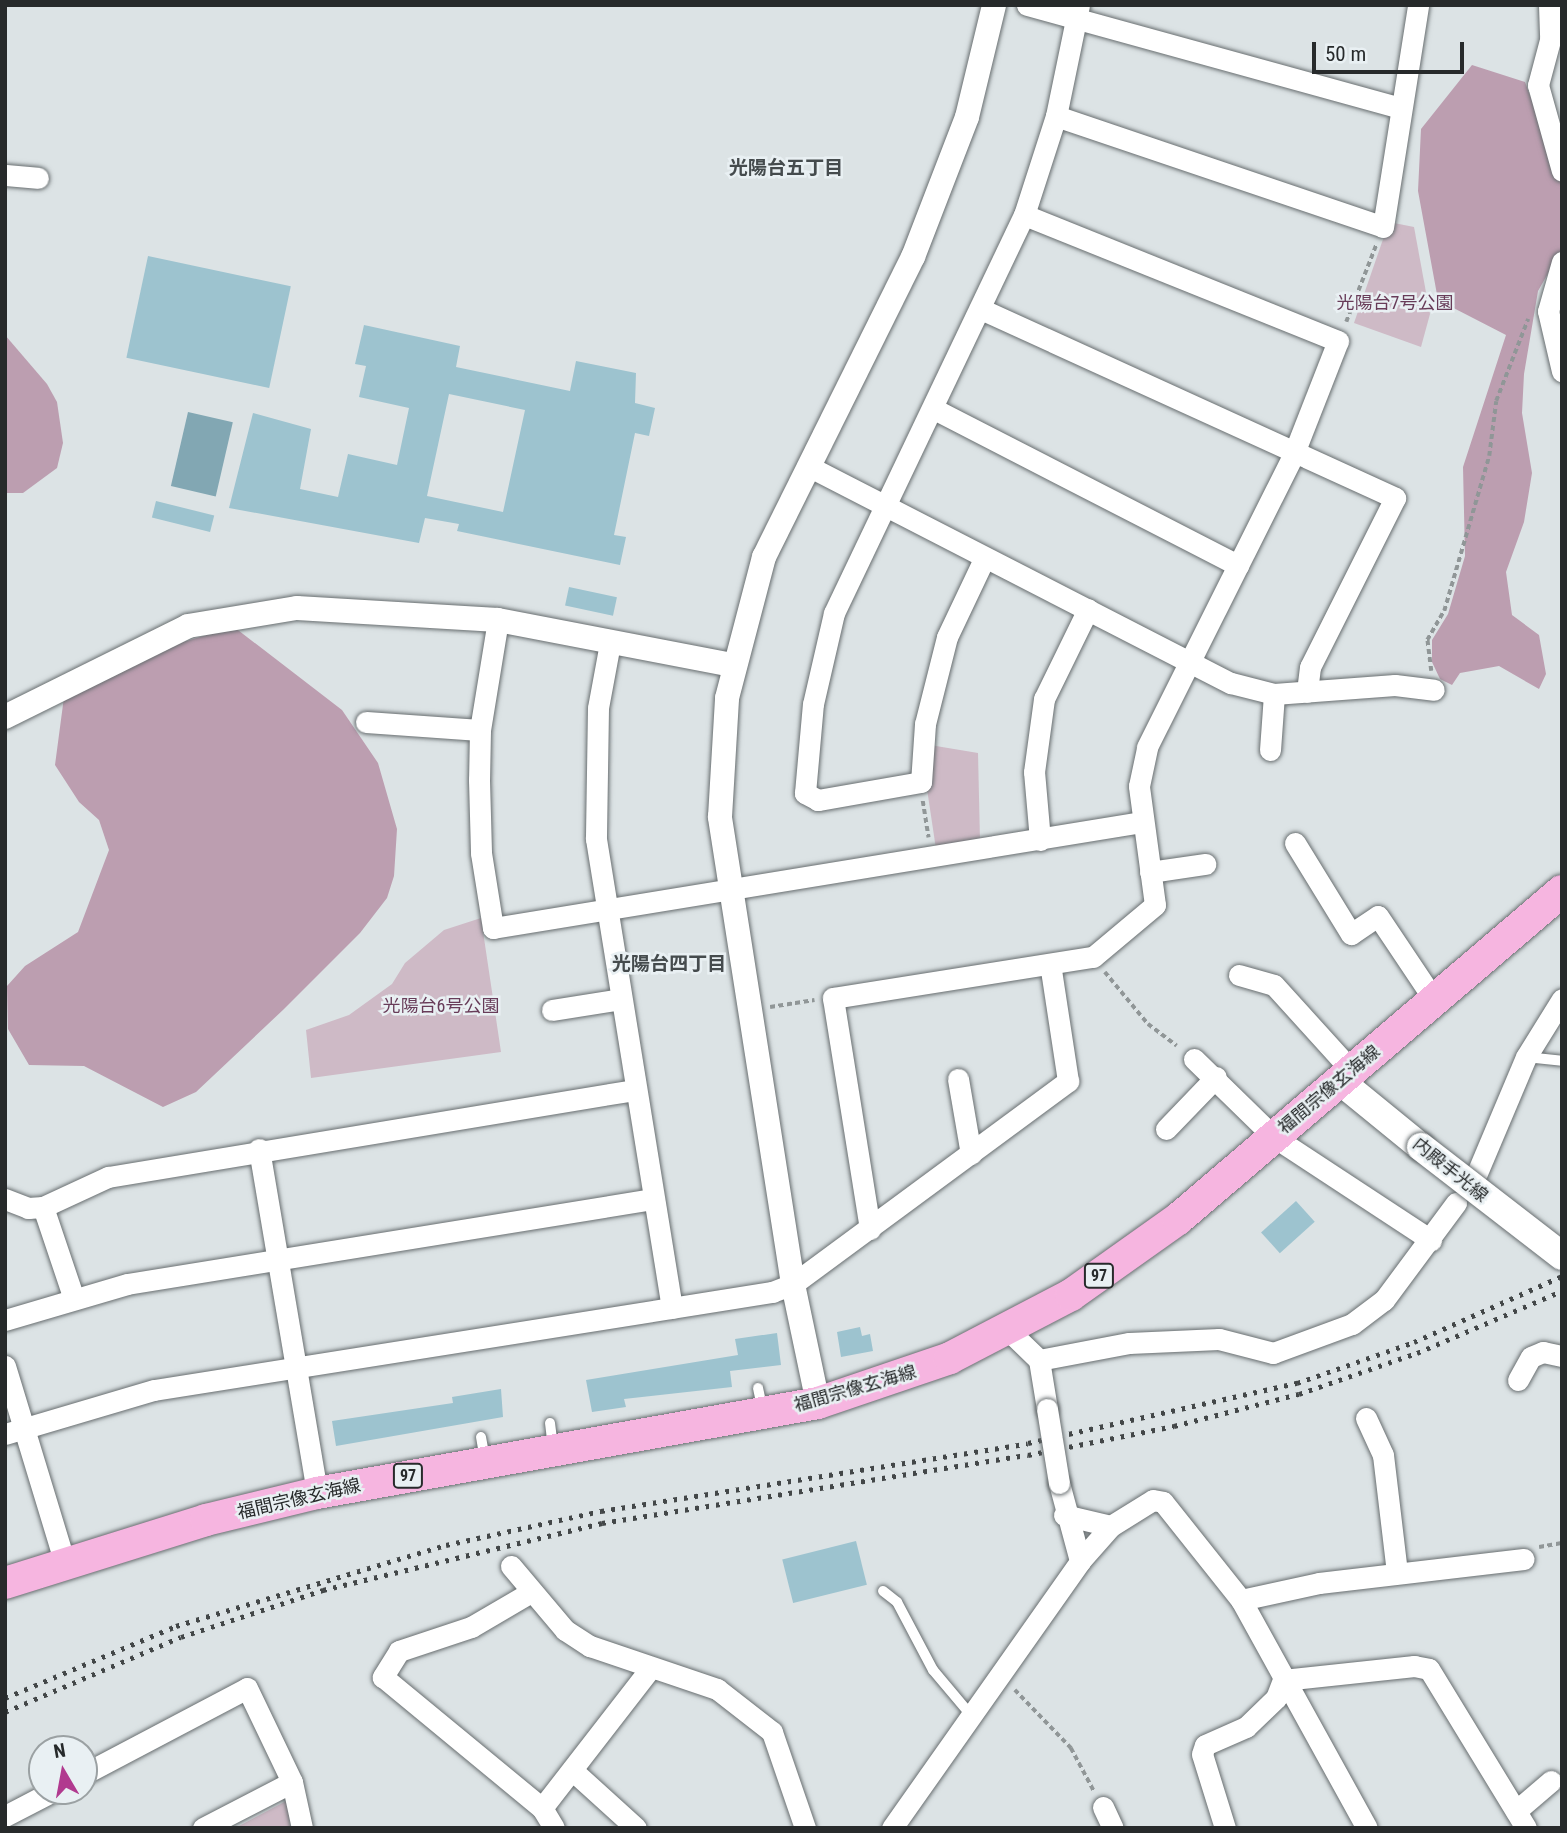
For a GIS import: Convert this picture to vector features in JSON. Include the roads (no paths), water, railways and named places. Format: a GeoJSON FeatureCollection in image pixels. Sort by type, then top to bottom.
{"type":"FeatureCollection","features":[{"type":"Feature","properties":{"kind":"main road","name":"福間宗像玄海線"},"geometry":{"type":"LineString","coordinates":[[5,1583],[65,1563],[483,1449],[761,1401],[818,1403],[878,1386],[1009,1331],[1120,1262],[1274,1137],[1561,893]]}},
{"type":"Feature","properties":{"kind":"main road","name":"内殿手光線"},"geometry":{"type":"LineString","coordinates":[[1346,1076],[1421,1147],[1562,1256]]}},
{"type":"Feature","properties":{"kind":"street"},"geometry":{"type":"LineString","coordinates":[[818,1403],[793,1284],[720,817],[731,665],[764,557],[914,257],[967,117],[994,5]]}},
{"type":"Feature","properties":{"kind":"street"},"geometry":{"type":"LineString","coordinates":[[1027,5],[1079,10],[1401,108]]}},
{"type":"Feature","properties":{"kind":"street"},"geometry":{"type":"LineString","coordinates":[[1056,116],[1383,226],[1418,5]]}},
{"type":"Feature","properties":{"kind":"street"},"geometry":{"type":"LineString","coordinates":[[1549,5],[1550,40],[1538,85],[1562,171]]}},
{"type":"Feature","properties":{"kind":"street"},"geometry":{"type":"LineString","coordinates":[[984,559],[947,637],[925,724],[920,782],[818,800],[805,793],[813,704],[834,613],[880,507],[934,409],[983,310],[1024,215],[1056,116],[1079,10]]}},
{"type":"Feature","properties":{"kind":"street"},"geometry":{"type":"LineString","coordinates":[[5,175],[38,177]]}},
{"type":"Feature","properties":{"kind":"street"},"geometry":{"type":"LineString","coordinates":[[870,1228],[834,998],[1093,957],[1155,905],[1139,786],[1147,747],[1294,453],[1338,341],[1024,215]]}},
{"type":"Feature","properties":{"kind":"street"},"geometry":{"type":"LineString","coordinates":[[1562,262],[1548,311],[1562,371]]}},
{"type":"Feature","properties":{"kind":"street"},"geometry":{"type":"LineString","coordinates":[[983,310],[1395,498],[1310,667],[1307,692]]}},
{"type":"Feature","properties":{"kind":"street"},"geometry":{"type":"LineString","coordinates":[[934,409],[1238,565]]}},
{"type":"Feature","properties":{"kind":"street"},"geometry":{"type":"LineString","coordinates":[[808,466],[880,507],[1231,683],[1274,694],[1395,685],[1434,691]]}},
{"type":"Feature","properties":{"kind":"street"},"geometry":{"type":"LineString","coordinates":[[5,717],[177,631],[240,615],[297,608],[498,621],[731,665]]}},
{"type":"Feature","properties":{"kind":"street"},"geometry":{"type":"LineString","coordinates":[[1040,840],[1034,772],[1044,699],[1088,609]]}},
{"type":"Feature","properties":{"kind":"street"},"geometry":{"type":"LineString","coordinates":[[498,621],[480,730],[481,853],[493,928],[1142,822]]}},
{"type":"Feature","properties":{"kind":"street"},"geometry":{"type":"LineString","coordinates":[[610,643],[594,767],[606,908],[672,1308]]}},
{"type":"Feature","properties":{"kind":"street"},"geometry":{"type":"LineString","coordinates":[[1270,750],[1274,694]]}},
{"type":"Feature","properties":{"kind":"street"},"geometry":{"type":"LineString","coordinates":[[366,722],[480,730]]}},
{"type":"Feature","properties":{"kind":"street"},"geometry":{"type":"LineString","coordinates":[[1295,842],[1351,934],[1378,916],[1434,1001]]}},
{"type":"Feature","properties":{"kind":"street"},"geometry":{"type":"LineString","coordinates":[[1150,873],[1205,864]]}},
{"type":"Feature","properties":{"kind":"street"},"geometry":{"type":"LineString","coordinates":[[14,1431],[154,1390],[672,1308],[793,1284],[1068,1081],[1050,964]]}},
{"type":"Feature","properties":{"kind":"street"},"geometry":{"type":"LineString","coordinates":[[1239,975],[1274,985],[1346,1076]]}},
{"type":"Feature","properties":{"kind":"street"},"geometry":{"type":"LineString","coordinates":[[552,1010],[621,999]]}},
{"type":"Feature","properties":{"kind":"street"},"geometry":{"type":"LineString","coordinates":[[1477,1173],[1526,1057],[1562,999]]}},
{"type":"Feature","properties":{"kind":"street"},"geometry":{"type":"LineString","coordinates":[[1194,1059],[1216,1077],[1274,1137],[1431,1240]]}},
{"type":"Feature","properties":{"kind":"street"},"geometry":{"type":"LineString","coordinates":[[1166,1129],[1216,1077]]}},
{"type":"Feature","properties":{"kind":"street"},"geometry":{"type":"LineString","coordinates":[[958,1080],[971,1154]]}},
{"type":"Feature","properties":{"kind":"street"},"geometry":{"type":"LineString","coordinates":[[5,1199],[28,1208],[43,1206],[108,1177],[259,1149],[634,1090]]}},
{"type":"Feature","properties":{"kind":"street"},"geometry":{"type":"LineString","coordinates":[[259,1149],[317,1493]]}},
{"type":"Feature","properties":{"kind":"street"},"geometry":{"type":"LineString","coordinates":[[5,1320],[127,1284],[653,1199]]}},
{"type":"Feature","properties":{"kind":"street"},"geometry":{"type":"LineString","coordinates":[[1038,1360],[1129,1343],[1219,1339],[1273,1353],[1352,1324],[1384,1300],[1456,1203]]}},
{"type":"Feature","properties":{"kind":"street"},"geometry":{"type":"LineString","coordinates":[[43,1206],[74,1299]]}},
{"type":"Feature","properties":{"kind":"street"},"geometry":{"type":"LineString","coordinates":[[1009,1331],[1038,1360],[1064,1515],[1080,1561]]}},
{"type":"Feature","properties":{"kind":"street"},"geometry":{"type":"LineString","coordinates":[[1518,1380],[1531,1357],[1543,1352],[1562,1356]]}},
{"type":"Feature","properties":{"kind":"street"},"geometry":{"type":"LineString","coordinates":[[5,1366],[14,1431],[65,1563]]}},
{"type":"Feature","properties":{"kind":"street"},"geometry":{"type":"LineString","coordinates":[[1366,1418],[1383,1455],[1398,1573]]}},
{"type":"Feature","properties":{"kind":"street"},"geometry":{"type":"LineString","coordinates":[[891,1828],[1080,1561],[1111,1526],[1153,1500],[1163,1502],[1241,1600],[1367,1828]]}},
{"type":"Feature","properties":{"kind":"street"},"geometry":{"type":"LineString","coordinates":[[1064,1515],[1111,1526]]}},
{"type":"Feature","properties":{"kind":"street"},"geometry":{"type":"LineString","coordinates":[[1241,1600],[1398,1573],[1524,1559]]}},
{"type":"Feature","properties":{"kind":"street"},"geometry":{"type":"LineString","coordinates":[[511,1566],[531,1592],[573,1636],[650,1669],[717,1689],[772,1732],[805,1828]]}},
{"type":"Feature","properties":{"kind":"street"},"geometry":{"type":"LineString","coordinates":[[531,1592],[471,1627],[399,1651],[383,1677],[542,1808],[554,1828]]}},
{"type":"Feature","properties":{"kind":"street"},"geometry":{"type":"LineString","coordinates":[[542,1808],[650,1669]]}},
{"type":"Feature","properties":{"kind":"street"},"geometry":{"type":"LineString","coordinates":[[1283,1680],[1335,1672],[1429,1669],[1521,1819],[1551,1781]]}},
{"type":"Feature","properties":{"kind":"street"},"geometry":{"type":"LineString","coordinates":[[1225,1828],[1202,1754],[1205,1745],[1246,1727],[1276,1698],[1283,1680]]}},
{"type":"Feature","properties":{"kind":"street"},"geometry":{"type":"LineString","coordinates":[[98,1767],[247,1688],[292,1782],[302,1828]]}},
{"type":"Feature","properties":{"kind":"street"},"geometry":{"type":"LineString","coordinates":[[572,1769],[636,1828]]}},
{"type":"Feature","properties":{"kind":"street"},"geometry":{"type":"LineString","coordinates":[[203,1828],[292,1782]]}},
{"type":"Feature","properties":{"kind":"street"},"geometry":{"type":"LineString","coordinates":[[5,1816],[28,1804]]}},
{"type":"Feature","properties":{"kind":"street"},"geometry":{"type":"LineString","coordinates":[[1103,1807],[1113,1828]]}},
{"type":"Feature","properties":{"kind":"lane"},"geometry":{"type":"LineString","coordinates":[[1526,1057],[1562,1061]]}},
{"type":"Feature","properties":{"kind":"lane"},"geometry":{"type":"LineString","coordinates":[[883,1591],[897,1602],[933,1670],[970,1714]]}},
{"type":"Feature","properties":{"kind":"water"},"geometry":{"type":"Polygon","coordinates":[[[188,412],[233,422],[216,496],[171,486],[188,412]]]}},
{"type":"Feature","properties":{"kind":"railway"},"geometry":{"type":"LineString","coordinates":[[5,1698],[176,1626],[446,1545],[601,1511],[1028,1443],[1297,1383],[1414,1342],[1562,1276]]}},
{"type":"Feature","properties":{"kind":"railway"},"geometry":{"type":"LineString","coordinates":[[5,1712],[181,1637],[323,1590],[602,1523],[1028,1455],[1174,1426],[1299,1394],[1417,1353],[1562,1291]]}},
{"type":"Feature","properties":{"kind":"district","name":"光陽台五丁目"},"geometry":{"type":"Point","coordinates":[786,168]}},
{"type":"Feature","properties":{"kind":"district","name":"光陽台四丁目"},"geometry":{"type":"Point","coordinates":[669,964]}},
{"type":"Feature","properties":{"kind":"park label","name":"光陽台7号公園"},"geometry":{"type":"Point","coordinates":[1395,303]}},
{"type":"Feature","properties":{"kind":"park label","name":"光陽台6号公園"},"geometry":{"type":"Point","coordinates":[441,1006]}}]}
